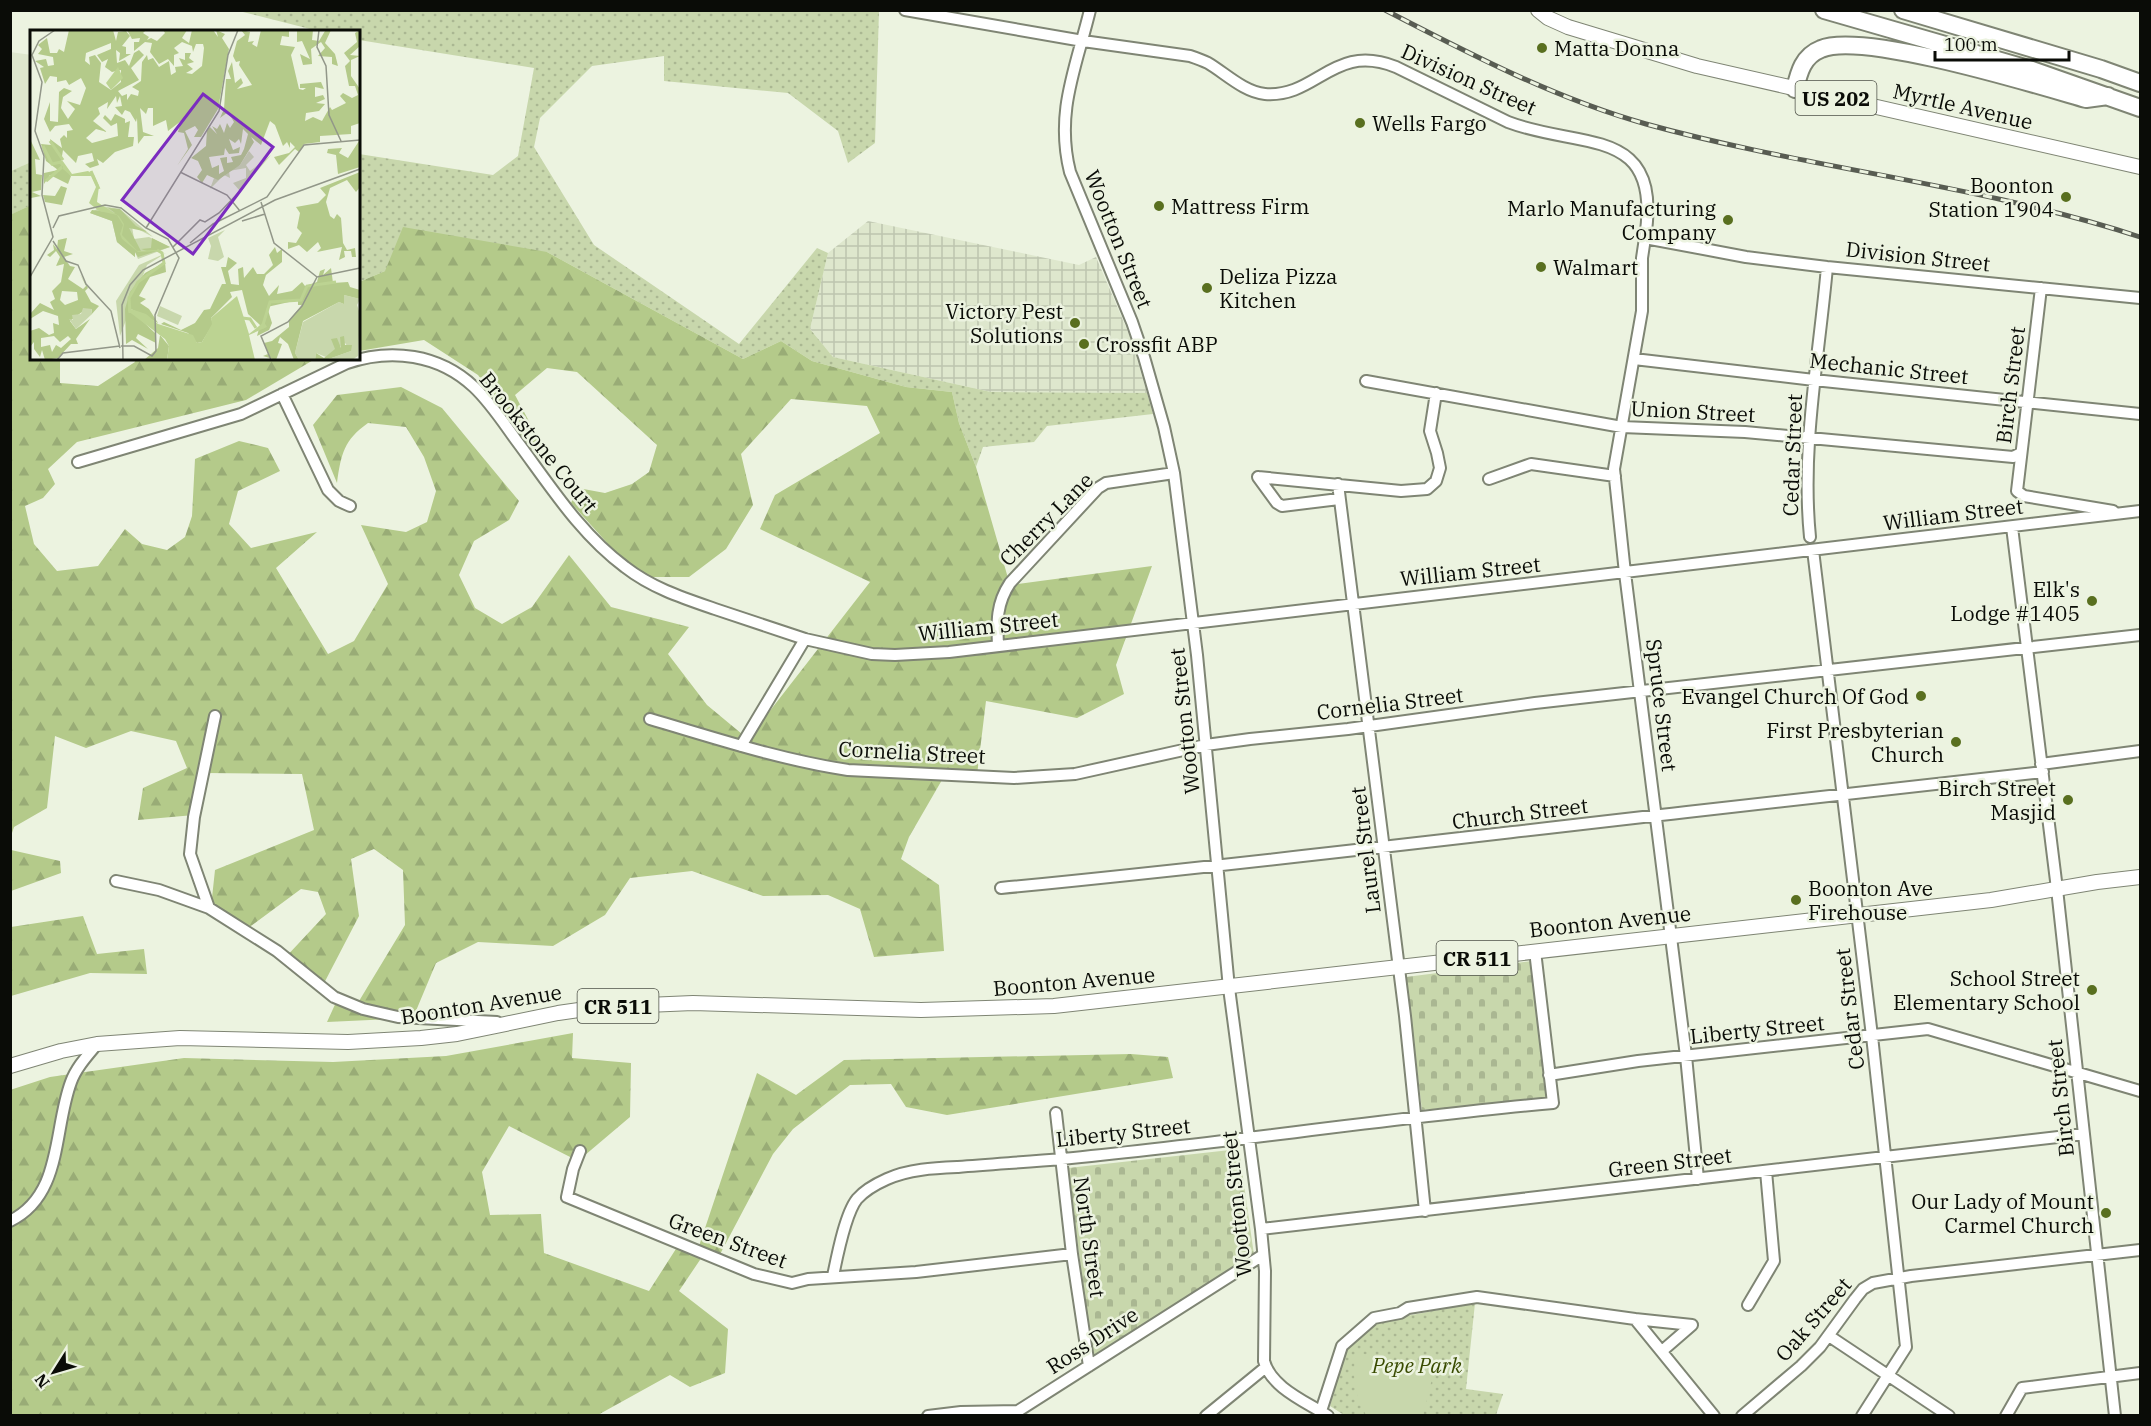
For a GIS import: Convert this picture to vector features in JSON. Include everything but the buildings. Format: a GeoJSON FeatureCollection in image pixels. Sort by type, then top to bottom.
{"type":"FeatureCollection","features":[{"type":"Feature","properties":{"kind":"highway"},"geometry":{"type":"LineString","coordinates":[[1824,10],[2032,70],[2140,108]]}},
{"type":"Feature","properties":{"kind":"highway"},"geometry":{"type":"LineString","coordinates":[[1903,10],[2079,62],[2140,83]]}},
{"type":"Feature","properties":{"kind":"highway"},"geometry":{"type":"LineString","coordinates":[[1795,89],[1800,70],[1811,54],[1830,46],[1840,45],[1886,50],[1947,62],[2086,99],[2108,96]]}},
{"type":"Feature","properties":{"kind":"main road","name":"Myrtle Avenue"},"geometry":{"type":"LineString","coordinates":[[1538,10],[1548,18],[1568,27],[1713,70],[2140,167]]}},
{"type":"Feature","properties":{"kind":"main road","name":"Boonton Avenue"},"geometry":{"type":"LineString","coordinates":[[10,1066],[96,1044],[180,1038],[348,1042],[458,1034],[558,1013],[600,1007],[693,1002],[921,1010],[1054,1006],[1991,900],[2140,877]]}},
{"type":"Feature","properties":{"kind":"street","name":"Division Street"},"geometry":{"type":"LineString","coordinates":[[905,10],[1083,41],[1190,56],[1206,62],[1253,91],[1264,94],[1283,93],[1298,88],[1351,61],[1369,60],[1391,65],[1508,122],[1525,128],[1594,141],[1613,147],[1628,157],[1639,170],[1647,191],[1648,210],[1645,238],[1746,256],[1827,267],[2140,297]]}},
{"type":"Feature","properties":{"kind":"street","name":"Wootton Street"},"geometry":{"type":"LineString","coordinates":[[1090,10],[1065,110],[1066,155],[1074,182],[1138,339],[1164,427],[1174,473],[1193,622],[1229,988],[1261,1229],[1266,1367]]}},
{"type":"Feature","properties":{"kind":"street","name":"Spruce Street"},"geometry":{"type":"LineString","coordinates":[[1645,238],[1642,258],[1642,311],[1614,469],[1686,1056],[1698,1179]]}},
{"type":"Feature","properties":{"kind":"street","name":"Cedar Street"},"geometry":{"type":"LineString","coordinates":[[1810,537],[1806,481],[1814,380],[1827,267]]}},
{"type":"Feature","properties":{"kind":"street","name":"Birch Street"},"geometry":{"type":"LineString","coordinates":[[2040,288],[2018,491],[2024,496],[2125,513]]}},
{"type":"Feature","properties":{"kind":"street","name":"Brookstone Court"},"geometry":{"type":"LineString","coordinates":[[360,360],[379,355],[411,356],[443,366],[462,377],[483,397],[587,532],[607,553],[626,568],[645,581],[673,594],[805,639]]}},
{"type":"Feature","properties":{"kind":"street","name":"Mechanic Street"},"geometry":{"type":"LineString","coordinates":[[1634,359],[2140,414]]}},
{"type":"Feature","properties":{"kind":"street","name":"Brookstone Court"},"geometry":{"type":"LineString","coordinates":[[78,462],[241,414],[347,363],[359,360]]}},
{"type":"Feature","properties":{"kind":"street","name":"Union Street"},"geometry":{"type":"LineString","coordinates":[[1366,381],[1622,426],[1745,432],[2013,457],[2021,453]]}},
{"type":"Feature","properties":{"kind":"street"},"geometry":{"type":"LineString","coordinates":[[1339,500],[1282,506],[1277,503],[1258,477],[1401,491],[1419,490],[1432,486],[1440,468],[1430,431],[1436,393]]}},
{"type":"Feature","properties":{"kind":"street"},"geometry":{"type":"LineString","coordinates":[[282,394],[328,490],[339,501],[350,506]]}},
{"type":"Feature","properties":{"kind":"street"},"geometry":{"type":"LineString","coordinates":[[1489,479],[1531,464],[1615,476]]}},
{"type":"Feature","properties":{"kind":"street","name":"Cherry Lane"},"geometry":{"type":"LineString","coordinates":[[998,646],[997,617],[1003,594],[1098,488],[1106,483],[1174,473]]}},
{"type":"Feature","properties":{"kind":"street","name":"Laurel Street"},"geometry":{"type":"LineString","coordinates":[[1338,484],[1399,967],[1425,1211]]}},
{"type":"Feature","properties":{"kind":"street","name":"William Street"},"geometry":{"type":"LineString","coordinates":[[805,639],[862,652],[895,655],[949,652],[2140,511]]}},
{"type":"Feature","properties":{"kind":"street","name":"Birch Street"},"geometry":{"type":"LineString","coordinates":[[2012,526],[2057,889],[2115,1416]]}},
{"type":"Feature","properties":{"kind":"street","name":"Cedar Street"},"geometry":{"type":"LineString","coordinates":[[1813,550],[1858,915],[1906,1347],[1862,1416]]}},
{"type":"Feature","properties":{"kind":"street","name":"Cornelia Street"},"geometry":{"type":"LineString","coordinates":[[651,719],[741,746],[826,767],[1014,778],[1075,774],[1206,745],[1370,726],[1535,703],[2140,635]]}},
{"type":"Feature","properties":{"kind":"street"},"geometry":{"type":"LineString","coordinates":[[741,746],[805,639]]}},
{"type":"Feature","properties":{"kind":"street"},"geometry":{"type":"LineString","coordinates":[[209,908],[190,854],[191,833],[215,716]]}},
{"type":"Feature","properties":{"kind":"street","name":"Church Street"},"geometry":{"type":"LineString","coordinates":[[1001,888],[1217,867],[1292,856],[1384,848],[1844,796],[2042,768],[2140,751]]}},
{"type":"Feature","properties":{"kind":"street"},"geometry":{"type":"LineString","coordinates":[[116,881],[159,890],[209,908],[276,951],[334,997],[363,1010],[398,1017],[509,1023]]}},
{"type":"Feature","properties":{"kind":"street"},"geometry":{"type":"LineString","coordinates":[[1535,951],[1549,1075]]}},
{"type":"Feature","properties":{"kind":"street","name":"Liberty Street"},"geometry":{"type":"LineString","coordinates":[[833,1276],[841,1241],[854,1204],[862,1194],[887,1179],[924,1169],[1060,1159],[1416,1116],[1553,1103],[1549,1075],[1686,1056],[1872,1036],[1916,1029],[1940,1031],[2140,1091]]}},
{"type":"Feature","properties":{"kind":"street"},"geometry":{"type":"LineString","coordinates":[[10,1221],[33,1204],[46,1184],[71,1082],[77,1069],[96,1044]]}},
{"type":"Feature","properties":{"kind":"street","name":"North Street"},"geometry":{"type":"LineString","coordinates":[[1056,1113],[1072,1254],[1089,1366]]}},
{"type":"Feature","properties":{"kind":"street","name":"Green Street"},"geometry":{"type":"LineString","coordinates":[[1261,1229],[2084,1134]]}},
{"type":"Feature","properties":{"kind":"street","name":"Green Street"},"geometry":{"type":"LineString","coordinates":[[580,1151],[573,1169],[567,1197],[754,1274],[792,1283],[833,1276],[916,1272],[1072,1254]]}},
{"type":"Feature","properties":{"kind":"street"},"geometry":{"type":"LineString","coordinates":[[1748,1305],[1774,1261],[1766,1171]]}},
{"type":"Feature","properties":{"kind":"street","name":"Oak Street"},"geometry":{"type":"LineString","coordinates":[[1742,1416],[1801,1366],[1829,1336],[1863,1289],[1878,1281],[2140,1250]]}},
{"type":"Feature","properties":{"kind":"street","name":"Ross Drive"},"geometry":{"type":"LineString","coordinates":[[928,1416],[962,1412],[1014,1413],[1263,1255]]}},
{"type":"Feature","properties":{"kind":"street"},"geometry":{"type":"LineString","coordinates":[[1206,1416],[1266,1367],[1281,1385],[1324,1413],[1342,1346],[1374,1318],[1408,1308],[1477,1297],[1692,1325],[1662,1351]]}},
{"type":"Feature","properties":{"kind":"street"},"geometry":{"type":"LineString","coordinates":[[1635,1319],[1714,1416]]}},
{"type":"Feature","properties":{"kind":"street"},"geometry":{"type":"LineString","coordinates":[[1829,1336],[1948,1416]]}},
{"type":"Feature","properties":{"kind":"street"},"geometry":{"type":"LineString","coordinates":[[2006,1416],[2022,1388],[2140,1373]]}},
{"type":"Feature","properties":{"kind":"shaded area"},"geometry":{"type":"Polygon","coordinates":[[[10,52],[30,55],[30,162],[11,171],[10,52]]]}},
{"type":"Feature","properties":{"kind":"shaded area"},"geometry":{"type":"Polygon","coordinates":[[[868,221],[1079,265],[1096,257],[1131,339],[1147,393],[991,392],[833,357],[810,329],[828,253],[868,221]]]}},
{"type":"Feature","properties":{"kind":"green space"},"geometry":{"type":"Polygon","coordinates":[[[239,11],[879,11],[875,143],[848,163],[838,131],[788,93],[664,81],[664,56],[592,66],[540,118],[534,147],[594,245],[739,344],[817,248],[828,253],[810,329],[833,357],[991,392],[1147,393],[1153,414],[1047,426],[1034,442],[983,447],[976,467],[959,423],[952,392],[906,387],[812,361],[781,341],[743,359],[547,252],[385,271],[360,282],[360,154],[493,175],[518,156],[534,68],[360,40],[360,30],[314,30],[239,11]]]}},
{"type":"Feature","properties":{"kind":"green space"},"geometry":{"type":"Polygon","coordinates":[[[30,162],[30,206],[11,215],[11,171],[30,162]]]}},
{"type":"Feature","properties":{"kind":"green space"},"geometry":{"type":"Polygon","coordinates":[[[30,205],[30,360],[60,360],[60,383],[98,386],[135,362],[134,360],[313,360],[246,400],[77,442],[48,469],[55,484],[43,498],[25,506],[34,544],[57,571],[98,566],[125,529],[142,544],[167,550],[185,537],[192,516],[195,459],[239,441],[268,448],[280,471],[238,491],[229,524],[251,548],[317,532],[276,568],[328,654],[354,641],[388,584],[361,525],[406,532],[427,522],[436,491],[424,457],[406,427],[368,423],[360,429],[345,448],[337,483],[313,425],[337,395],[401,387],[442,408],[519,501],[509,520],[474,541],[459,575],[475,608],[502,624],[532,607],[569,555],[611,607],[689,627],[668,654],[707,705],[748,739],[870,582],[760,529],[775,495],[880,433],[867,406],[791,399],[741,454],[753,505],[726,549],[689,577],[649,577],[628,566],[571,503],[578,488],[605,493],[632,484],[649,472],[657,445],[577,372],[547,368],[515,395],[539,440],[531,449],[478,375],[424,340],[360,351],[360,282],[385,271],[403,227],[547,252],[743,359],[781,341],[812,361],[906,387],[952,392],[959,423],[976,467],[1010,585],[1152,566],[1116,665],[1124,694],[1077,718],[986,701],[977,775],[946,773],[909,837],[901,859],[939,885],[944,951],[874,957],[860,909],[828,895],[763,896],[692,871],[630,878],[605,915],[553,946],[478,942],[436,963],[413,1018],[327,1022],[338,998],[356,1006],[405,925],[403,870],[374,849],[351,859],[359,916],[321,989],[284,959],[326,914],[318,892],[301,889],[244,931],[211,907],[215,870],[314,830],[302,774],[205,773],[194,815],[138,820],[143,788],[187,768],[176,741],[131,731],[86,748],[55,736],[47,808],[14,827],[11,836],[10,215],[30,205]]]}},
{"type":"Feature","properties":{"kind":"green space"},"geometry":{"type":"Polygon","coordinates":[[[11,850],[60,861],[61,873],[11,891],[11,850]]]}},
{"type":"Feature","properties":{"kind":"green space"},"geometry":{"type":"Polygon","coordinates":[[[83,916],[97,954],[144,949],[147,974],[90,973],[11,996],[11,927],[83,916]]]}},
{"type":"Feature","properties":{"kind":"green space"},"geometry":{"type":"Polygon","coordinates":[[[1532,961],[1547,1099],[1422,1110],[1406,977],[1532,961]]]}},
{"type":"Feature","properties":{"kind":"green space"},"geometry":{"type":"Polygon","coordinates":[[[573,1033],[572,1058],[631,1063],[630,1117],[578,1161],[509,1126],[482,1172],[490,1215],[541,1214],[544,1253],[649,1291],[681,1241],[698,1249],[757,1073],[796,1095],[844,1060],[1131,1054],[1168,1057],[1173,1078],[947,1115],[906,1107],[891,1084],[850,1085],[793,1129],[773,1154],[717,1260],[704,1254],[679,1291],[728,1329],[725,1373],[690,1387],[670,1375],[596,1416],[11,1415],[10,1090],[50,1077],[184,1058],[333,1062],[446,1056],[573,1033]]]}},
{"type":"Feature","properties":{"kind":"green space"},"geometry":{"type":"Polygon","coordinates":[[[1239,1149],[1254,1255],[1092,1356],[1068,1168],[1239,1149]]]}},
{"type":"Feature","properties":{"kind":"green space","name":"Pepe Park"},"geometry":{"type":"Polygon","coordinates":[[[1475,1303],[1466,1389],[1503,1394],[1496,1415],[1344,1415],[1330,1406],[1347,1346],[1375,1322],[1475,1303]]]}},
{"type":"Feature","properties":{"kind":"green space"},"geometry":{"type":"Polygon","coordinates":[[[1356,1352],[1434,1371],[1423,1415],[1366,1415],[1355,1385],[1356,1352]]]}},
{"type":"Feature","properties":{"kind":"railway"},"geometry":{"type":"LineString","coordinates":[[1385,10],[1481,59],[1545,88],[1646,124],[1707,140],[2018,203],[2140,237]]}},
{"type":"Feature","properties":{"kind":"place","name":"Matta Donna"},"geometry":{"type":"Point","coordinates":[1542,48]}},
{"type":"Feature","properties":{"kind":"place","name":"Wells Fargo"},"geometry":{"type":"Point","coordinates":[1360,123]}},
{"type":"Feature","properties":{"kind":"place","name":"Boonton Station 1904"},"geometry":{"type":"Point","coordinates":[2066,197]}},
{"type":"Feature","properties":{"kind":"place","name":"Mattress Firm"},"geometry":{"type":"Point","coordinates":[1159,206]}},
{"type":"Feature","properties":{"kind":"place","name":"Marlo Manufacturing Company"},"geometry":{"type":"Point","coordinates":[1728,220]}},
{"type":"Feature","properties":{"kind":"place","name":"Walmart"},"geometry":{"type":"Point","coordinates":[1541,267]}},
{"type":"Feature","properties":{"kind":"place","name":"Deliza Pizza Kitchen"},"geometry":{"type":"Point","coordinates":[1207,288]}},
{"type":"Feature","properties":{"kind":"place","name":"Victory Pest Solutions"},"geometry":{"type":"Point","coordinates":[1075,323]}},
{"type":"Feature","properties":{"kind":"place","name":"Crossfit ABP"},"geometry":{"type":"Point","coordinates":[1084,344]}},
{"type":"Feature","properties":{"kind":"place","name":"Elk's Lodge #1405"},"geometry":{"type":"Point","coordinates":[2092,601]}},
{"type":"Feature","properties":{"kind":"place","name":"Evangel Church Of God"},"geometry":{"type":"Point","coordinates":[1921,696]}},
{"type":"Feature","properties":{"kind":"place","name":"First Presbyterian Church"},"geometry":{"type":"Point","coordinates":[1956,742]}},
{"type":"Feature","properties":{"kind":"place","name":"Birch Street Masjid"},"geometry":{"type":"Point","coordinates":[2068,800]}},
{"type":"Feature","properties":{"kind":"place","name":"Boonton Ave Firehouse"},"geometry":{"type":"Point","coordinates":[1796,900]}},
{"type":"Feature","properties":{"kind":"place","name":"School Street Elementary School"},"geometry":{"type":"Point","coordinates":[2092,990]}},
{"type":"Feature","properties":{"kind":"place","name":"Our Lady of Mount Carmel Church"},"geometry":{"type":"Point","coordinates":[2106,1213]}}]}
